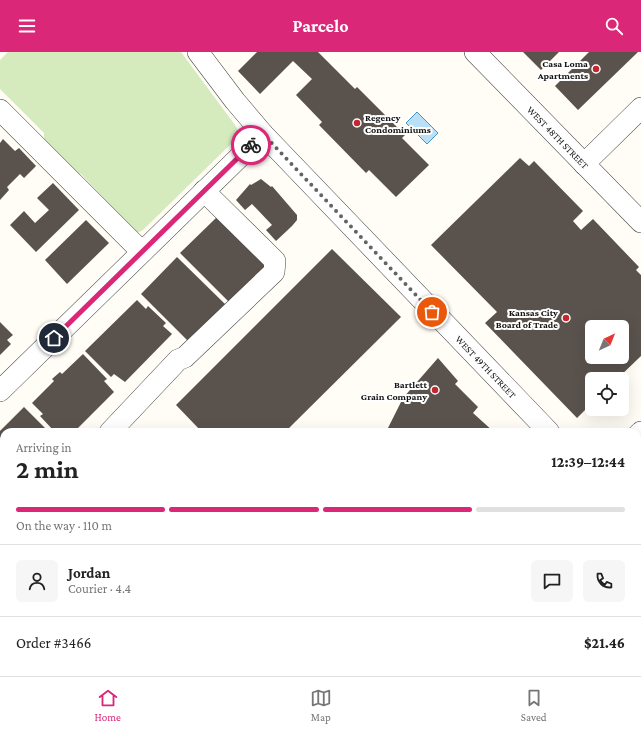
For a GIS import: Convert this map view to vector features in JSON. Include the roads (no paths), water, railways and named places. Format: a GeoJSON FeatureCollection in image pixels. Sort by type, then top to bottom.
{"type":"FeatureCollection","features":[{"type":"Feature","properties":{"kind":"street","name":"WEST 49TH STREET"},"geometry":{"type":"LineString","coordinates":[[198,52],[235,101],[263,134],[545,428]]}},
{"type":"Feature","properties":{"kind":"street","name":"WEST 48TH STREET"},"geometry":{"type":"LineString","coordinates":[[475,52],[641,222]]}},
{"type":"Feature","properties":{"kind":"street"},"geometry":{"type":"LineString","coordinates":[[584,164],[641,108]]}},
{"type":"Feature","properties":{"kind":"street"},"geometry":{"type":"LineString","coordinates":[[0,110],[142,252]]}},
{"type":"Feature","properties":{"kind":"street"},"geometry":{"type":"LineString","coordinates":[[0,391],[263,134]]}},
{"type":"Feature","properties":{"kind":"street"},"geometry":{"type":"LineString","coordinates":[[114,428],[178,360],[185,357],[274,272],[275,261],[204,191]]}},
{"type":"Feature","properties":{"kind":"water"},"geometry":{"type":"Polygon","coordinates":[[[417,112],[438,133],[427,144],[406,123],[417,112]]]}},
{"type":"Feature","properties":{"kind":"place","name":"Casa Loma Apartments"},"geometry":{"type":"Point","coordinates":[596,69]}},
{"type":"Feature","properties":{"kind":"place","name":"Regency Condominiums"},"geometry":{"type":"Point","coordinates":[357,123]}},
{"type":"Feature","properties":{"kind":"place","name":"Kansas City Board of Trade"},"geometry":{"type":"Point","coordinates":[566,318]}},
{"type":"Feature","properties":{"kind":"place","name":"Bartlett Grain Company"},"geometry":{"type":"Point","coordinates":[435,390]}}]}
